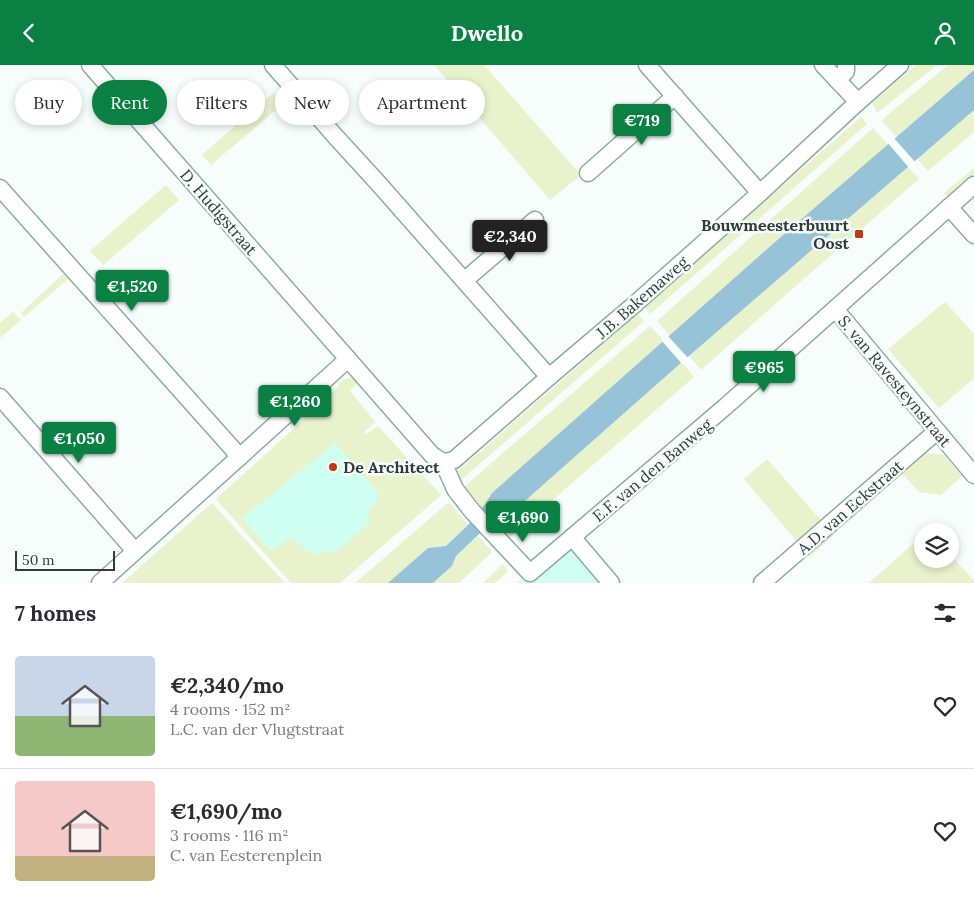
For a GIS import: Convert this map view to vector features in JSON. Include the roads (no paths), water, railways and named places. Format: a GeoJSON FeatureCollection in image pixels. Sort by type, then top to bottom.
{"type":"FeatureCollection","features":[{"type":"Feature","properties":{"kind":"street","name":"D. Hudigstraat"},"geometry":{"type":"LineString","coordinates":[[90,65],[432,455],[443,462]]}},
{"type":"Feature","properties":{"kind":"street"},"geometry":{"type":"LineString","coordinates":[[274,65],[549,377]]}},
{"type":"Feature","properties":{"kind":"street"},"geometry":{"type":"LineString","coordinates":[[647,65],[760,193]]}},
{"type":"Feature","properties":{"kind":"street"},"geometry":{"type":"LineString","coordinates":[[823,65],[858,102]]}},
{"type":"Feature","properties":{"kind":"street"},"geometry":{"type":"LineString","coordinates":[[837,80],[846,71],[846,65]]}},
{"type":"Feature","properties":{"kind":"street","name":"J.B. Bakemaweg"},"geometry":{"type":"LineString","coordinates":[[443,462],[454,460],[635,304],[900,65]]}},
{"type":"Feature","properties":{"kind":"street"},"geometry":{"type":"LineString","coordinates":[[588,173],[675,97]]}},
{"type":"Feature","properties":{"kind":"street","name":"E.F. van den Banweg"},"geometry":{"type":"LineString","coordinates":[[443,462],[456,489],[472,511],[530,573],[725,407],[974,185]]}},
{"type":"Feature","properties":{"kind":"street"},"geometry":{"type":"LineString","coordinates":[[0,188],[240,457]]}},
{"type":"Feature","properties":{"kind":"street"},"geometry":{"type":"LineString","coordinates":[[949,207],[974,235]]}},
{"type":"Feature","properties":{"kind":"street"},"geometry":{"type":"LineString","coordinates":[[465,280],[536,220]]}},
{"type":"Feature","properties":{"kind":"street","name":"S. van Ravesteynstraat"},"geometry":{"type":"LineString","coordinates":[[836,309],[974,475]]}},
{"type":"Feature","properties":{"kind":"street"},"geometry":{"type":"LineString","coordinates":[[100,583],[348,359]]}},
{"type":"Feature","properties":{"kind":"street"},"geometry":{"type":"LineString","coordinates":[[0,397],[135,551]]}},
{"type":"Feature","properties":{"kind":"street","name":"A.D. van Eckstraat"},"geometry":{"type":"LineString","coordinates":[[762,583],[937,431]]}},
{"type":"Feature","properties":{"kind":"street"},"geometry":{"type":"LineString","coordinates":[[572,537],[611,583]]}},
{"type":"Feature","properties":{"kind":"water"},"geometry":{"type":"Polygon","coordinates":[[[974,70],[974,110],[682,362],[509,515],[496,518],[456,556],[452,566],[433,583],[388,583],[428,548],[446,546],[468,525],[492,493],[775,242],[974,70]]]}},
{"type":"Feature","properties":{"kind":"place","name":"Bouwmeesterbuurt Oost"},"geometry":{"type":"Point","coordinates":[859,234]}},
{"type":"Feature","properties":{"kind":"place","name":"De Architect"},"geometry":{"type":"Point","coordinates":[333,467]}}]}
